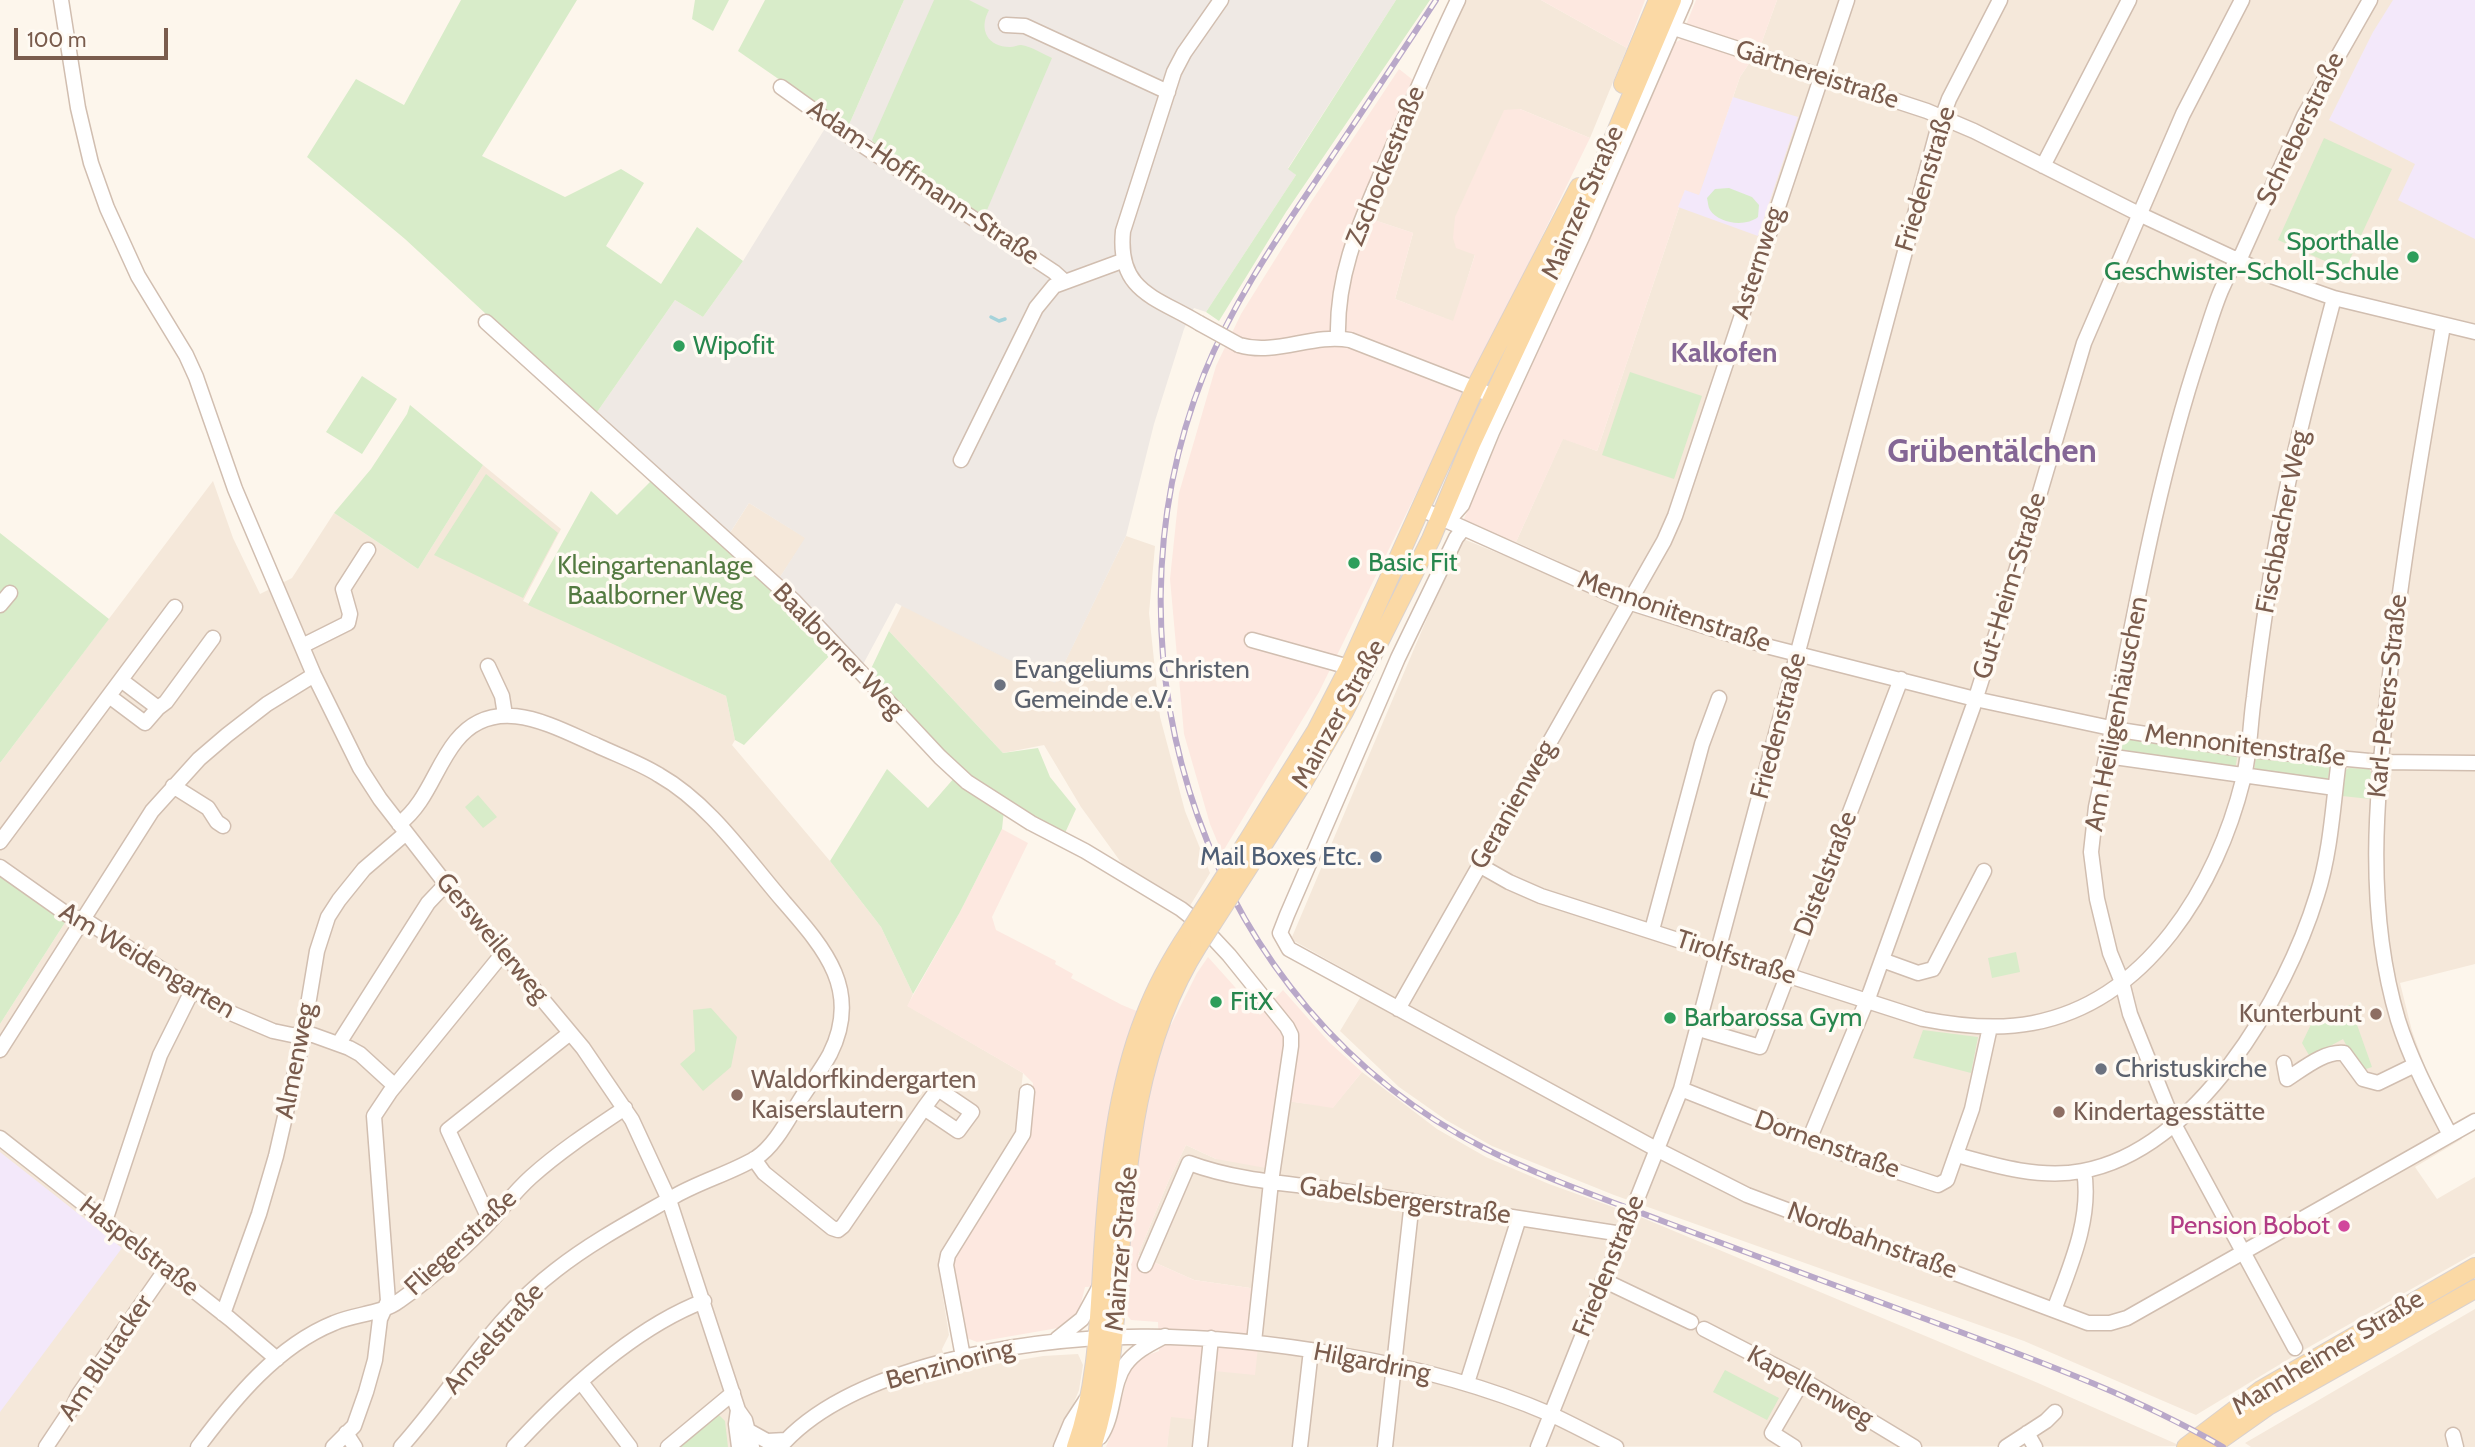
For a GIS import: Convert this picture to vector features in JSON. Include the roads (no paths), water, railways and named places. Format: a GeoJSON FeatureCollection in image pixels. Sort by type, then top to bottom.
{"type":"FeatureCollection","features":[{"type":"Feature","properties":{"kind":"main road","name":"Mainzer Straße"},"geometry":{"type":"LineString","coordinates":[[1076,1447],[1105,1337],[1126,1181],[1144,1074],[1160,1021],[1349,667],[1475,388],[1559,229],[1595,153],[1658,0]]}},
{"type":"Feature","properties":{"kind":"main road","name":"Mainzer Straße"},"geometry":{"type":"LineString","coordinates":[[1252,848],[1304,781],[1344,712],[1444,520],[1471,444],[1668,26],[1672,0]]}},
{"type":"Feature","properties":{"kind":"main road","name":"Mainzer Straße"},"geometry":{"type":"LineString","coordinates":[[1093,1447],[1108,1384],[1101,1284],[1114,1150],[1130,1064],[1145,1015],[1159,985],[1202,939]]}},
{"type":"Feature","properties":{"kind":"main road","name":"Mannheimer Straße"},"geometry":{"type":"LineString","coordinates":[[2186,1447],[2261,1390],[2475,1267]]}},
{"type":"Feature","properties":{"kind":"main road","name":"Mannheimer Straße"},"geometry":{"type":"LineString","coordinates":[[2210,1447],[2268,1406],[2475,1289]]}},
{"type":"Feature","properties":{"kind":"main road"},"geometry":{"type":"LineString","coordinates":[[2323,1353],[2332,1370]]}},
{"type":"Feature","properties":{"kind":"street","name":"Gersweilerweg"},"geometry":{"type":"LineString","coordinates":[[61,0],[78,108],[91,163],[107,208],[138,276],[186,355],[196,377],[229,473],[314,675],[360,768],[402,828],[570,1033],[625,1108],[669,1200],[752,1447]]}},
{"type":"Feature","properties":{"kind":"street"},"geometry":{"type":"LineString","coordinates":[[1221,0],[1174,72],[1123,231],[1122,261],[1132,279],[1145,293],[1239,345],[1253,349],[1269,348],[1338,338],[1369,347],[1494,396]]}},
{"type":"Feature","properties":{"kind":"street","name":"Zschockestraße"},"geometry":{"type":"LineString","coordinates":[[1338,338],[1337,308],[1353,242],[1432,54],[1458,0]]}},
{"type":"Feature","properties":{"kind":"street","name":"Mainzer Straße"},"geometry":{"type":"LineString","coordinates":[[1444,520],[1462,505],[1497,421],[1583,237],[1668,26],[1685,0]]}},
{"type":"Feature","properties":{"kind":"street","name":"Asternweg"},"geometry":{"type":"LineString","coordinates":[[1628,602],[1664,541],[1675,516],[1847,0]]}},
{"type":"Feature","properties":{"kind":"street","name":"Friedenstraße"},"geometry":{"type":"LineString","coordinates":[[1538,1447],[1681,1089],[1941,117],[2000,0]]}},
{"type":"Feature","properties":{"kind":"street"},"geometry":{"type":"LineString","coordinates":[[2043,166],[2129,0]]}},
{"type":"Feature","properties":{"kind":"street","name":"Gut-Heim-Straße"},"geometry":{"type":"LineString","coordinates":[[1809,1140],[1866,1001],[1975,699],[2084,343],[2183,114],[2242,0]]}},
{"type":"Feature","properties":{"kind":"street","name":"Schreberstraße"},"geometry":{"type":"LineString","coordinates":[[2236,261],[2242,254],[2304,116],[2370,0]]}},
{"type":"Feature","properties":{"kind":"street"},"geometry":{"type":"LineString","coordinates":[[1006,25],[1025,26],[1168,92]]}},
{"type":"Feature","properties":{"kind":"street","name":"Gärtnereistraße"},"geometry":{"type":"LineString","coordinates":[[1668,26],[1941,117],[2274,277],[2333,298],[2475,332]]}},
{"type":"Feature","properties":{"kind":"street","name":"Adam-Hoffmann-Straße"},"geometry":{"type":"LineString","coordinates":[[781,87],[853,139],[1064,281]]}},
{"type":"Feature","properties":{"kind":"street","name":"Adam-Hoffmann-Straße"},"geometry":{"type":"LineString","coordinates":[[961,460],[1036,308],[1048,292],[1064,281],[1122,261]]}},
{"type":"Feature","properties":{"kind":"street","name":"Am Heiligenhäuschen"},"geometry":{"type":"LineString","coordinates":[[2236,261],[2213,314],[2171,447],[2106,756],[2091,852],[2097,899],[2110,953],[2122,982],[2130,1014],[2175,1126],[2295,1348]]}},
{"type":"Feature","properties":{"kind":"street","name":"Fischbacher Weg"},"geometry":{"type":"LineString","coordinates":[[2247,750],[2260,643],[2280,518],[2291,462],[2333,298]]}},
{"type":"Feature","properties":{"kind":"street","name":"Baalborner Weg"},"geometry":{"type":"LineString","coordinates":[[486,322],[794,601],[940,757],[967,782],[1031,823],[1085,851],[1181,909],[1200,924],[1202,939],[1287,1027],[1291,1035],[1271,1182],[1254,1342]]}},
{"type":"Feature","properties":{"kind":"street","name":"Karl-Peters-Straße"},"geometry":{"type":"LineString","coordinates":[[2443,326],[2404,548],[2380,762],[2376,826],[2380,917],[2390,985],[2398,1018],[2415,1065],[2450,1135]]}},
{"type":"Feature","properties":{"kind":"street","name":"Mennonitenstraße"},"geometry":{"type":"LineString","coordinates":[[1421,509],[1628,602],[1735,636],[1975,699],[2112,728],[2247,750],[2380,762],[2475,763]]}},
{"type":"Feature","properties":{"kind":"street","name":"Mainzer Straße"},"geometry":{"type":"LineString","coordinates":[[1280,933],[1393,670],[1456,538],[1463,529]]}},
{"type":"Feature","properties":{"kind":"street"},"geometry":{"type":"LineString","coordinates":[[302,646],[348,623],[349,614],[342,589],[368,550]]}},
{"type":"Feature","properties":{"kind":"street"},"geometry":{"type":"LineString","coordinates":[[0,605],[10,593]]}},
{"type":"Feature","properties":{"kind":"street","name":"Geranienweg"},"geometry":{"type":"LineString","coordinates":[[1398,1009],[1628,602]]}},
{"type":"Feature","properties":{"kind":"street"},"geometry":{"type":"LineString","coordinates":[[0,842],[175,607]]}},
{"type":"Feature","properties":{"kind":"street"},"geometry":{"type":"LineString","coordinates":[[109,696],[145,723],[166,702],[213,638]]}},
{"type":"Feature","properties":{"kind":"street","name":"Mainzer Straße"},"geometry":{"type":"LineString","coordinates":[[1252,640],[1349,667]]}},
{"type":"Feature","properties":{"kind":"street"},"geometry":{"type":"LineString","coordinates":[[488,666],[502,696],[505,715],[525,716],[547,723],[657,773],[683,791],[710,816],[820,943],[829,959],[837,977],[841,1002],[840,1024],[835,1041],[829,1056],[769,1146],[754,1159],[764,1173],[838,1230],[924,1108]]}},
{"type":"Feature","properties":{"kind":"street"},"geometry":{"type":"LineString","coordinates":[[0,1050],[133,838],[173,786],[227,735],[267,704],[314,675]]}},
{"type":"Feature","properties":{"kind":"street","name":"Distelstraße"},"geometry":{"type":"LineString","coordinates":[[1699,1029],[1760,1047],[1901,679]]}},
{"type":"Feature","properties":{"kind":"street"},"geometry":{"type":"LineString","coordinates":[[121,680],[158,708]]}},
{"type":"Feature","properties":{"kind":"street","name":"Tirolfstraße"},"geometry":{"type":"LineString","coordinates":[[1651,930],[1702,744],[1719,698]]}},
{"type":"Feature","properties":{"kind":"street","name":"Almenweg"},"geometry":{"type":"LineString","coordinates":[[223,1314],[259,1214],[276,1156],[303,1035],[317,951],[328,918],[351,884],[402,828],[461,735],[483,721],[505,715]]}},
{"type":"Feature","properties":{"kind":"street","name":"Tirolfstraße"},"geometry":{"type":"LineString","coordinates":[[1479,865],[1541,896],[1923,1019],[1990,1027],[2034,1023],[2092,1002],[2122,982],[2174,930],[2214,867],[2244,776],[2247,750]]}},
{"type":"Feature","properties":{"kind":"street","name":"Mennonitenstraße"},"geometry":{"type":"LineString","coordinates":[[2106,756],[2335,789]]}},
{"type":"Feature","properties":{"kind":"street"},"geometry":{"type":"LineString","coordinates":[[1957,1154],[1987,1164],[2023,1170],[2054,1173],[2084,1171],[2123,1157],[2175,1126],[2226,1069],[2246,1042],[2298,946],[2325,866],[2339,759]]}},
{"type":"Feature","properties":{"kind":"street"},"geometry":{"type":"LineString","coordinates":[[173,786],[208,808],[223,826]]}},
{"type":"Feature","properties":{"kind":"street","name":"Am Weidengarten"},"geometry":{"type":"LineString","coordinates":[[0,867],[68,915],[88,922],[226,1012],[273,1031],[313,1035],[339,1044],[360,1054],[395,1086]]}},
{"type":"Feature","properties":{"kind":"street"},"geometry":{"type":"LineString","coordinates":[[1881,960],[1918,973],[1933,969],[1984,872]]}},
{"type":"Feature","properties":{"kind":"street"},"geometry":{"type":"LineString","coordinates":[[339,1044],[428,903],[446,884]]}},
{"type":"Feature","properties":{"kind":"street","name":"Nordbahnstraße"},"geometry":{"type":"LineString","coordinates":[[1280,933],[1289,949],[1656,1149],[1747,1195],[2088,1323],[2110,1323],[2127,1318],[2475,1121]]}},
{"type":"Feature","properties":{"kind":"street"},"geometry":{"type":"LineString","coordinates":[[333,1447],[354,1426],[375,1360],[380,1319],[387,1307],[374,1116],[395,1086],[504,952]]}},
{"type":"Feature","properties":{"kind":"street"},"geometry":{"type":"LineString","coordinates":[[105,1221],[160,1055],[192,990]]}},
{"type":"Feature","properties":{"kind":"street","name":"Dornenstraße"},"geometry":{"type":"LineString","coordinates":[[1681,1089],[1809,1140],[1938,1185],[1947,1180],[1957,1154],[1980,1081],[1990,1027]]}},
{"type":"Feature","properties":{"kind":"street"},"geometry":{"type":"LineString","coordinates":[[491,1221],[448,1130],[570,1033]]}},
{"type":"Feature","properties":{"kind":"street"},"geometry":{"type":"LineString","coordinates":[[2284,1063],[2287,1079],[2335,1052],[2344,1053],[2363,1079],[2378,1083],[2415,1065]]}},
{"type":"Feature","properties":{"kind":"street"},"geometry":{"type":"LineString","coordinates":[[963,1357],[946,1265],[948,1255],[1023,1134],[1027,1093]]}},
{"type":"Feature","properties":{"kind":"street","name":"Fliegerstraße"},"geometry":{"type":"LineString","coordinates":[[198,1447],[220,1418],[277,1359],[335,1322],[397,1303],[491,1221],[511,1196],[551,1160],[625,1108]]}},
{"type":"Feature","properties":{"kind":"street","name":"Haspelstraße"},"geometry":{"type":"LineString","coordinates":[[0,1138],[277,1359]]}},
{"type":"Feature","properties":{"kind":"street","name":"Amselstraße"},"geometry":{"type":"LineString","coordinates":[[401,1447],[526,1295],[553,1271],[600,1238],[669,1200],[754,1159]]}},
{"type":"Feature","properties":{"kind":"street","name":"Mainzer Straße"},"geometry":{"type":"LineString","coordinates":[[1145,1265],[1189,1163]]}},
{"type":"Feature","properties":{"kind":"street","name":"Gabelsbergerstraße"},"geometry":{"type":"LineString","coordinates":[[1189,1163],[1228,1176],[1622,1234]]}},
{"type":"Feature","properties":{"kind":"street"},"geometry":{"type":"LineString","coordinates":[[2054,1310],[2071,1268],[2080,1233],[2085,1199],[2084,1171]]}},
{"type":"Feature","properties":{"kind":"street"},"geometry":{"type":"LineString","coordinates":[[1385,1447],[1412,1201]]}},
{"type":"Feature","properties":{"kind":"street"},"geometry":{"type":"LineString","coordinates":[[1467,1384],[1518,1218]]}},
{"type":"Feature","properties":{"kind":"street","name":"Am Blutacker"},"geometry":{"type":"LineString","coordinates":[[46,1447],[79,1394],[166,1269]]}},
{"type":"Feature","properties":{"kind":"street","name":"Kapellenweg"},"geometry":{"type":"LineString","coordinates":[[1603,1280],[1698,1325],[1803,1380],[1909,1446]]}},
{"type":"Feature","properties":{"kind":"street"},"geometry":{"type":"LineString","coordinates":[[1053,1342],[1082,1319],[1101,1284]]}},
{"type":"Feature","properties":{"kind":"street"},"geometry":{"type":"LineString","coordinates":[[514,1447],[581,1382],[615,1354],[665,1319],[704,1301]]}},
{"type":"Feature","properties":{"kind":"street"},"geometry":{"type":"LineString","coordinates":[[1093,1447],[1107,1425],[1124,1366],[1139,1350],[1166,1335]]}},
{"type":"Feature","properties":{"kind":"street","name":"Hilgardring"},"geometry":{"type":"LineString","coordinates":[[1105,1337],[1166,1335],[1254,1342],[1393,1364],[1467,1384],[1550,1414],[1616,1447]]}},
{"type":"Feature","properties":{"kind":"street","name":"Benzinoring"},"geometry":{"type":"LineString","coordinates":[[783,1443],[829,1408],[882,1381],[919,1368],[963,1357],[1053,1342],[1105,1337]]}},
{"type":"Feature","properties":{"kind":"street"},"geometry":{"type":"LineString","coordinates":[[1200,1447],[1211,1338]]}},
{"type":"Feature","properties":{"kind":"street"},"geometry":{"type":"LineString","coordinates":[[1300,1447],[1311,1350]]}},
{"type":"Feature","properties":{"kind":"street"},"geometry":{"type":"LineString","coordinates":[[1794,1447],[1772,1433],[1803,1380]]}},
{"type":"Feature","properties":{"kind":"street"},"geometry":{"type":"LineString","coordinates":[[581,1382],[630,1447]]}},
{"type":"Feature","properties":{"kind":"street"},"geometry":{"type":"LineString","coordinates":[[668,1447],[733,1393]]}},
{"type":"Feature","properties":{"kind":"street"},"geometry":{"type":"LineString","coordinates":[[1061,1447],[1071,1423],[1089,1396]]}},
{"type":"Feature","properties":{"kind":"street","name":"Gersweilerweg"},"geometry":{"type":"LineString","coordinates":[[738,1410],[736,1424],[739,1447]]}},
{"type":"Feature","properties":{"kind":"street"},"geometry":{"type":"LineString","coordinates":[[2006,1447],[2055,1412]]}},
{"type":"Feature","properties":{"kind":"street"},"geometry":{"type":"LineString","coordinates":[[748,1431],[767,1441],[783,1443]]}},
{"type":"Feature","properties":{"kind":"street"},"geometry":{"type":"LineString","coordinates":[[346,1433],[355,1447]]}},
{"type":"Feature","properties":{"kind":"street"},"geometry":{"type":"LineString","coordinates":[[2027,1433],[2035,1447]]}},
{"type":"Feature","properties":{"kind":"waterway"},"geometry":{"type":"LineString","coordinates":[[991,317],[999,321],[1005,319]]}},
{"type":"Feature","properties":{"kind":"railway"},"geometry":{"type":"LineString","coordinates":[[1436,0],[1239,301],[1204,374],[1172,483],[1161,596],[1170,708],[1198,816],[1244,917],[1308,1009],[1389,1087],[1486,1149],[1574,1188],[2053,1367],[2123,1396],[2223,1447]]}},
{"type":"Feature","properties":{"kind":"place","name":"Sporthalle Geschwister-Scholl-Schule"},"geometry":{"type":"Point","coordinates":[2413,257]}},
{"type":"Feature","properties":{"kind":"place","name":"Wipofit"},"geometry":{"type":"Point","coordinates":[679,346]}},
{"type":"Feature","properties":{"kind":"place","name":"Basic Fit"},"geometry":{"type":"Point","coordinates":[1354,563]}},
{"type":"Feature","properties":{"kind":"place","name":"Evangeliums Christen Gemeinde e.V."},"geometry":{"type":"Point","coordinates":[1000,685]}},
{"type":"Feature","properties":{"kind":"place","name":"Mail Boxes Etc."},"geometry":{"type":"Point","coordinates":[1376,857]}},
{"type":"Feature","properties":{"kind":"place","name":"FitX"},"geometry":{"type":"Point","coordinates":[1216,1002]}},
{"type":"Feature","properties":{"kind":"place","name":"Kunterbunt"},"geometry":{"type":"Point","coordinates":[2376,1014]}},
{"type":"Feature","properties":{"kind":"place","name":"Barbarossa Gym"},"geometry":{"type":"Point","coordinates":[1670,1018]}},
{"type":"Feature","properties":{"kind":"place","name":"Christuskirche"},"geometry":{"type":"Point","coordinates":[2101,1069]}},
{"type":"Feature","properties":{"kind":"place","name":"Waldorfkindergarten Kaiserslautern"},"geometry":{"type":"Point","coordinates":[737,1095]}},
{"type":"Feature","properties":{"kind":"place","name":"Kindertagesstätte"},"geometry":{"type":"Point","coordinates":[2059,1112]}},
{"type":"Feature","properties":{"kind":"place","name":"Pension Bobot"},"geometry":{"type":"Point","coordinates":[2344,1226]}},
{"type":"Feature","properties":{"kind":"district","name":"Kalkofen"},"geometry":{"type":"Point","coordinates":[1724,354]}},
{"type":"Feature","properties":{"kind":"district","name":"Grübentälchen"},"geometry":{"type":"Point","coordinates":[1992,452]}},
{"type":"Feature","properties":{"kind":"park label","name":"Kleingartenanlage Baalborner Weg"},"geometry":{"type":"Point","coordinates":[655,581]}}]}
